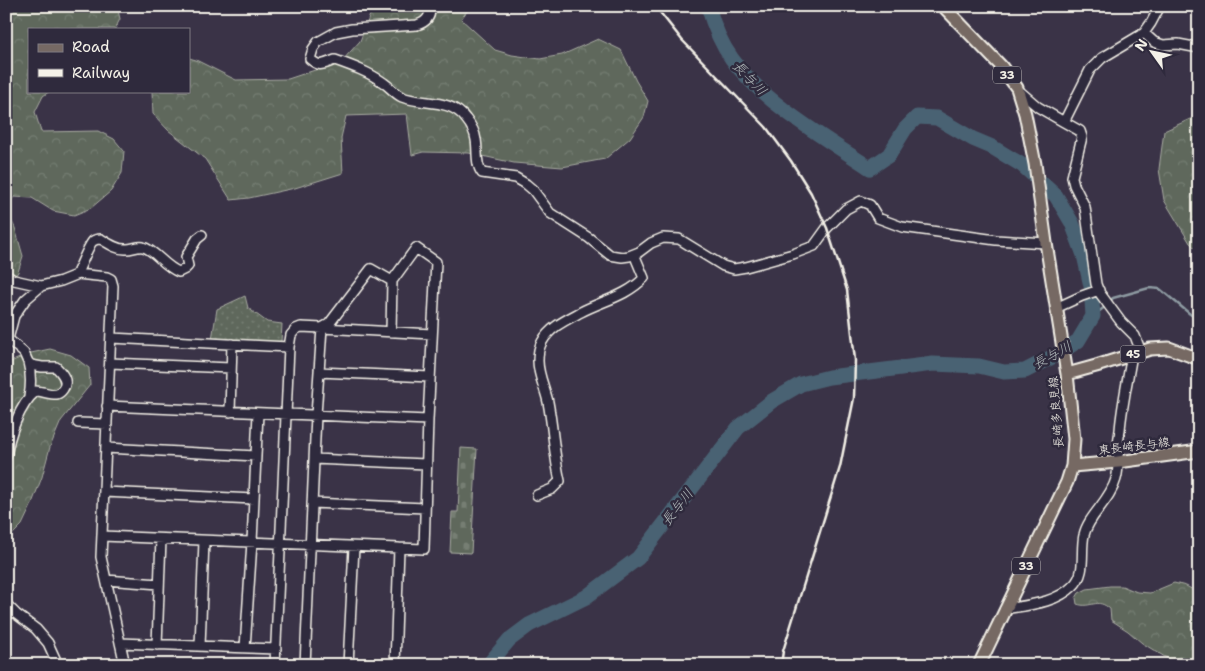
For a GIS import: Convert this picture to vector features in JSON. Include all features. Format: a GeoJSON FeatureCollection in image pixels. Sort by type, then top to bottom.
{"type":"FeatureCollection","features":[{"type":"Feature","properties":{"kind":"main road","name":"33"},"geometry":{"type":"LineString","coordinates":[[943,6],[1001,66],[1017,88]]}},
{"type":"Feature","properties":{"kind":"main road","name":"長崎多良見線"},"geometry":{"type":"LineString","coordinates":[[979,665],[1067,482],[1072,466],[1074,439],[1066,370],[1035,164],[1025,114],[1017,88]]}},
{"type":"Feature","properties":{"kind":"main road","name":"45"},"geometry":{"type":"LineString","coordinates":[[1066,370],[1137,353],[1150,348],[1169,348],[1199,359]]}},
{"type":"Feature","properties":{"kind":"main road","name":"東長崎長与線"},"geometry":{"type":"LineString","coordinates":[[1072,466],[1199,451]]}},
{"type":"Feature","properties":{"kind":"street"},"geometry":{"type":"LineString","coordinates":[[430,6],[431,13],[427,20],[417,25],[369,27],[336,32],[318,42],[310,58],[316,64],[323,65],[335,60],[352,66],[383,82],[397,95],[404,98],[437,103],[457,109],[471,126],[476,138],[478,164],[482,173],[516,178],[526,184],[533,190],[550,213],[589,238],[610,255],[622,257],[639,252],[651,243],[663,238],[679,239],[723,266],[734,269],[746,267],[814,246],[827,228],[846,209],[861,201],[870,205],[878,218],[902,227],[996,240],[1046,243]]}},
{"type":"Feature","properties":{"kind":"street"},"geometry":{"type":"LineString","coordinates":[[1064,122],[1090,70],[1102,58],[1144,33],[1160,6]]}},
{"type":"Feature","properties":{"kind":"street"},"geometry":{"type":"LineString","coordinates":[[1144,33],[1154,42],[1163,45],[1178,44],[1199,48]]}},
{"type":"Feature","properties":{"kind":"street"},"geometry":{"type":"LineString","coordinates":[[1005,609],[1059,596],[1072,588],[1078,581],[1082,571],[1082,541],[1084,533],[1111,493],[1116,478],[1120,427],[1137,353],[1135,336],[1121,322],[1098,290],[1096,284],[1085,207],[1072,177],[1082,137],[1080,131],[1038,107],[1017,88]]}},
{"type":"Feature","properties":{"kind":"street"},"geometry":{"type":"LineString","coordinates":[[77,274],[90,244],[94,240],[101,239],[112,246],[124,250],[141,246],[166,265],[179,272],[185,270],[188,266],[186,257],[197,239],[202,235]]}},
{"type":"Feature","properties":{"kind":"street"},"geometry":{"type":"LineString","coordinates":[[102,536],[424,549],[426,464],[436,262],[416,248],[392,281],[391,332]]}},
{"type":"Feature","properties":{"kind":"street"},"geometry":{"type":"LineString","coordinates":[[537,495],[552,489],[560,481],[548,400],[539,372],[538,359],[541,344],[548,333],[562,322],[596,304],[626,293],[636,286],[644,278],[634,254]]}},
{"type":"Feature","properties":{"kind":"street"},"geometry":{"type":"LineString","coordinates":[[322,328],[329,324],[371,269],[392,281]]}},
{"type":"Feature","properties":{"kind":"street"},"geometry":{"type":"LineString","coordinates":[[6,275],[14,280],[41,286],[61,281],[77,274],[111,279],[111,338],[101,558],[125,665]]}},
{"type":"Feature","properties":{"kind":"street"},"geometry":{"type":"LineString","coordinates":[[6,457],[20,412],[31,390],[30,370],[24,353],[8,339],[14,316],[25,300],[41,286]]}},
{"type":"Feature","properties":{"kind":"street"},"geometry":{"type":"LineString","coordinates":[[1056,308],[1098,290]]}},
{"type":"Feature","properties":{"kind":"street"},"geometry":{"type":"LineString","coordinates":[[275,665],[289,347],[292,335],[296,329],[301,327],[432,334]]}},
{"type":"Feature","properties":{"kind":"street"},"geometry":{"type":"LineString","coordinates":[[305,665],[316,415],[322,328]]}},
{"type":"Feature","properties":{"kind":"street"},"geometry":{"type":"LineString","coordinates":[[111,338],[289,347]]}},
{"type":"Feature","properties":{"kind":"street"},"geometry":{"type":"LineString","coordinates":[[230,412],[232,344]]}},
{"type":"Feature","properties":{"kind":"street"},"geometry":{"type":"LineString","coordinates":[[28,362],[31,365],[42,367],[56,367],[63,374],[66,382],[65,387],[60,393],[36,391],[29,397]]}},
{"type":"Feature","properties":{"kind":"street"},"geometry":{"type":"LineString","coordinates":[[110,362],[231,368]]}},
{"type":"Feature","properties":{"kind":"street"},"geometry":{"type":"LineString","coordinates":[[319,372],[430,377]]}},
{"type":"Feature","properties":{"kind":"street"},"geometry":{"type":"LineString","coordinates":[[107,406],[428,420]]}},
{"type":"Feature","properties":{"kind":"street"},"geometry":{"type":"LineString","coordinates":[[245,648],[258,413]]}},
{"type":"Feature","properties":{"kind":"street"},"geometry":{"type":"LineString","coordinates":[[78,423],[107,424]]}},
{"type":"Feature","properties":{"kind":"street"},"geometry":{"type":"LineString","coordinates":[[106,448],[256,456]]}},
{"type":"Feature","properties":{"kind":"street"},"geometry":{"type":"LineString","coordinates":[[314,460],[426,464]]}},
{"type":"Feature","properties":{"kind":"street"},"geometry":{"type":"LineString","coordinates":[[104,492],[254,499]]}},
{"type":"Feature","properties":{"kind":"street"},"geometry":{"type":"LineString","coordinates":[[312,503],[425,508]]}},
{"type":"Feature","properties":{"kind":"street"},"geometry":{"type":"LineString","coordinates":[[157,645],[161,539]]}},
{"type":"Feature","properties":{"kind":"street"},"geometry":{"type":"LineString","coordinates":[[200,646],[204,541]]}},
{"type":"Feature","properties":{"kind":"street"},"geometry":{"type":"LineString","coordinates":[[348,665],[354,547]]}},
{"type":"Feature","properties":{"kind":"street"},"geometry":{"type":"LineString","coordinates":[[395,665],[399,548]]}},
{"type":"Feature","properties":{"kind":"street"},"geometry":{"type":"LineString","coordinates":[[106,580],[159,584]]}},
{"type":"Feature","properties":{"kind":"street"},"geometry":{"type":"LineString","coordinates":[[6,604],[36,629],[48,643],[58,665]]}},
{"type":"Feature","properties":{"kind":"street"},"geometry":{"type":"LineString","coordinates":[[120,643],[276,649]]}},
{"type":"Feature","properties":{"kind":"green space"},"geometry":{"type":"Polygon","coordinates":[[[6,6],[117,6],[120,19],[116,28],[28,28],[28,92],[49,92],[43,96],[35,112],[41,132],[98,131],[114,139],[124,151],[122,173],[111,191],[91,208],[74,215],[53,211],[32,198],[14,197],[6,207],[6,6]]]}},
{"type":"Feature","properties":{"kind":"green space"},"geometry":{"type":"Polygon","coordinates":[[[371,6],[471,6],[461,19],[495,50],[512,55],[540,59],[562,55],[598,39],[621,50],[648,101],[644,117],[630,138],[605,159],[562,167],[514,163],[469,153],[423,152],[412,155],[407,114],[346,116],[341,138],[343,173],[295,188],[231,200],[205,159],[168,130],[153,114],[152,92],[190,92],[190,58],[236,80],[288,79],[342,61],[360,41],[370,15],[371,6]]]}},
{"type":"Feature","properties":{"kind":"green space"},"geometry":{"type":"Polygon","coordinates":[[[1199,115],[1199,252],[1190,243],[1164,200],[1159,169],[1164,131],[1199,115]]]}},
{"type":"Feature","properties":{"kind":"green space"},"geometry":{"type":"Polygon","coordinates":[[[6,209],[15,228],[23,256],[18,272],[9,284],[6,285],[6,209]]]}},
{"type":"Feature","properties":{"kind":"green space"},"geometry":{"type":"Polygon","coordinates":[[[245,296],[248,308],[267,322],[282,324],[281,342],[212,339],[217,309],[245,296]]]}},
{"type":"Feature","properties":{"kind":"green space"},"geometry":{"type":"Polygon","coordinates":[[[50,349],[71,355],[89,368],[90,385],[61,421],[50,447],[42,477],[22,525],[12,535],[6,537],[6,364],[31,353],[50,349]]]}},
{"type":"Feature","properties":{"kind":"green space"},"geometry":{"type":"Polygon","coordinates":[[[461,448],[477,449],[471,553],[450,552],[452,512],[458,512],[461,448]]]}},
{"type":"Feature","properties":{"kind":"green space"},"geometry":{"type":"Polygon","coordinates":[[[1174,583],[1186,586],[1199,593],[1199,665],[1180,665],[1142,643],[1111,620],[1110,609],[1101,604],[1077,604],[1076,598],[1079,593],[1087,589],[1122,586],[1137,592],[1150,593],[1174,583]]]}},
{"type":"Feature","properties":{"kind":"waterway","name":"長与川"},"geometry":{"type":"LineString","coordinates":[[488,665],[509,640],[529,625],[586,597],[638,558],[738,428],[772,401],[801,384],[829,377],[933,364],[979,366],[1004,372],[1025,371],[1078,341],[1093,316],[1091,286],[1084,255],[1072,223],[1056,196],[1022,165],[937,118],[917,117],[905,129],[889,155],[870,168],[796,119],[745,75],[724,47],[708,6]]}},
{"type":"Feature","properties":{"kind":"waterway"},"geometry":{"type":"LineString","coordinates":[[1109,302],[1113,298],[1149,288],[1160,289],[1199,320]]}},
{"type":"Feature","properties":{"kind":"waterway"},"geometry":{"type":"LineString","coordinates":[[1093,316],[1106,306]]}},
{"type":"Feature","properties":{"kind":"railway"},"geometry":{"type":"LineString","coordinates":[[655,6],[682,40],[766,127],[791,161],[811,193],[827,228],[847,290],[855,360],[854,398],[840,467],[783,651],[781,665]]}}]}
